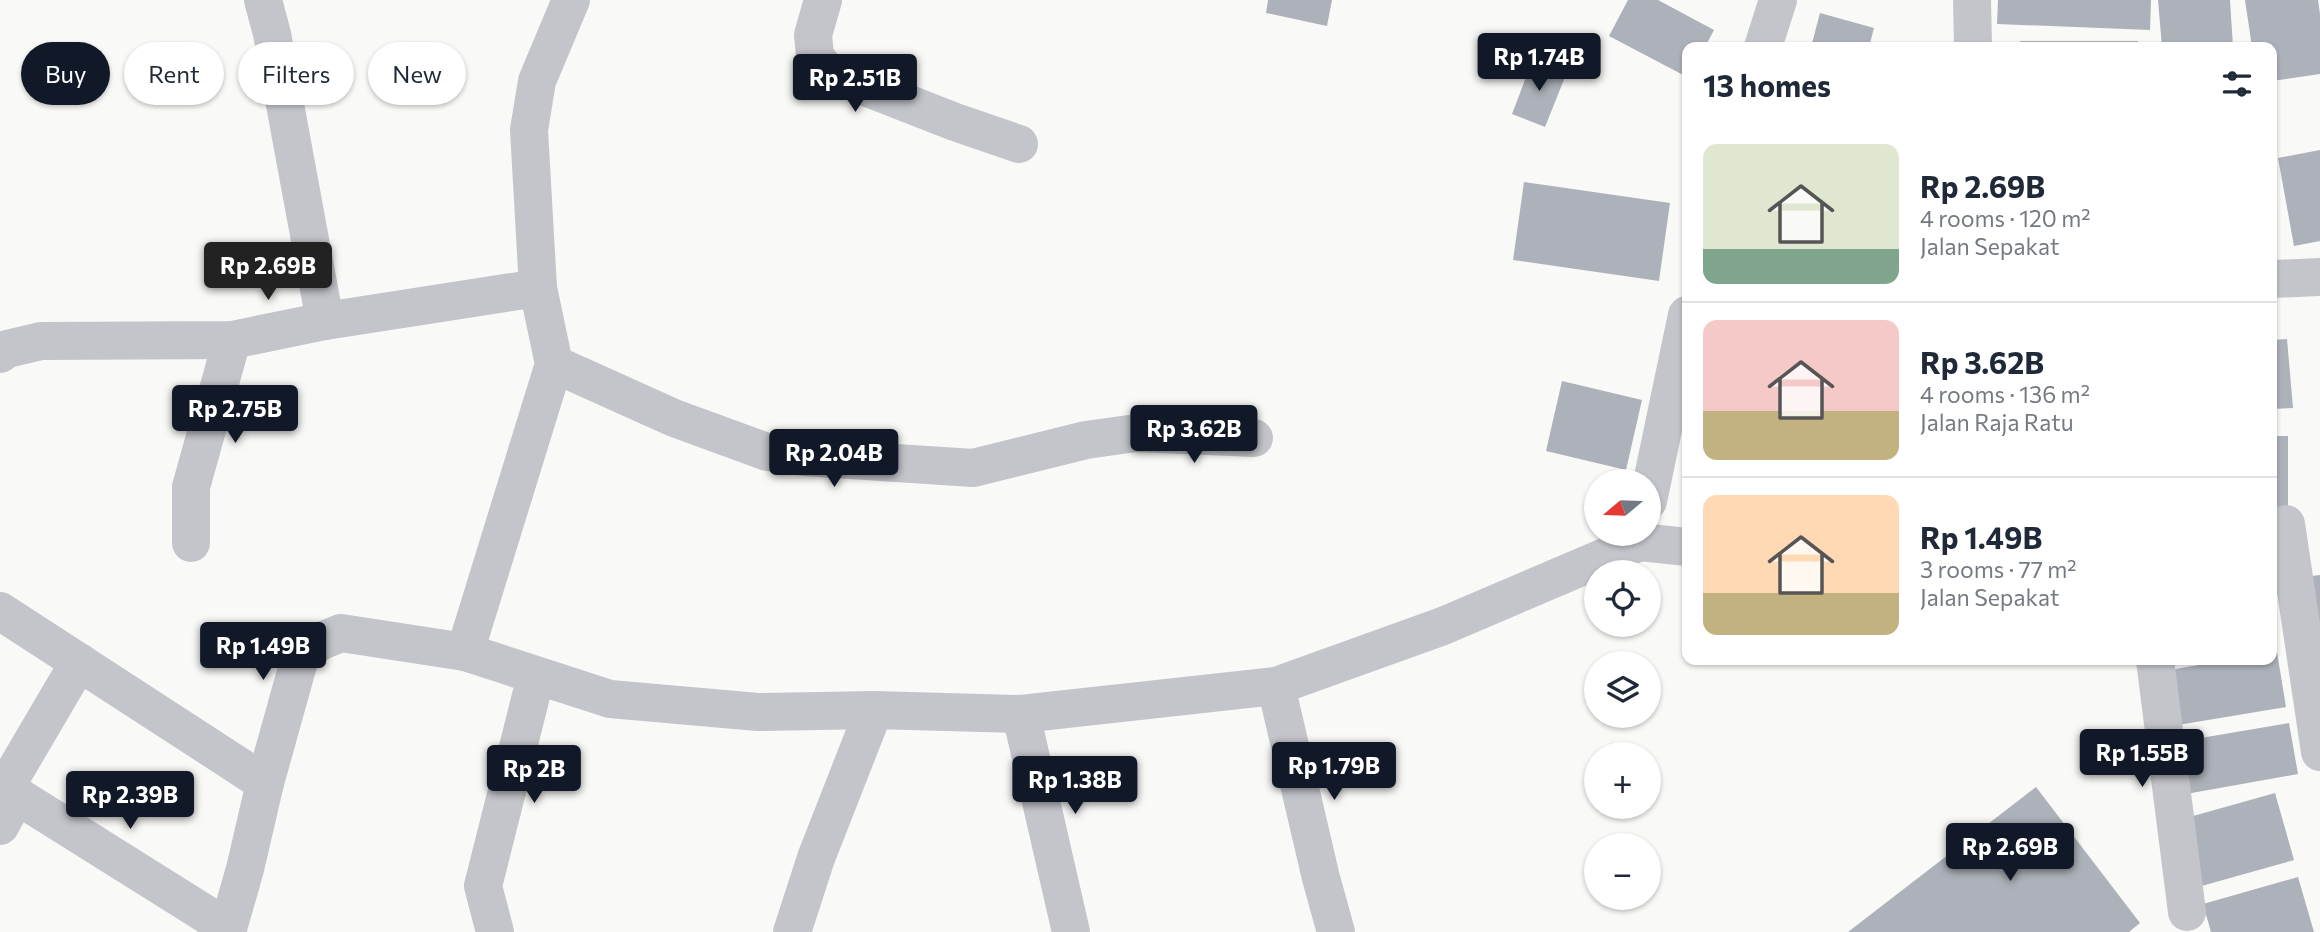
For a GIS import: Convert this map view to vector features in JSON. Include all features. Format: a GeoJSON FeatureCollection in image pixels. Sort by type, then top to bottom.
{"type":"FeatureCollection","features":[{"type":"Feature","properties":{"kind":"street"},"geometry":{"type":"LineString","coordinates":[[263,0],[272,34],[326,321]]}},
{"type":"Feature","properties":{"kind":"street"},"geometry":{"type":"LineString","coordinates":[[465,652],[554,364],[538,288],[529,130],[537,81],[571,0]]}},
{"type":"Feature","properties":{"kind":"street"},"geometry":{"type":"LineString","coordinates":[[824,0],[813,35],[815,56],[827,72],[1019,144]]}},
{"type":"Feature","properties":{"kind":"street"},"geometry":{"type":"LineString","coordinates":[[1765,42],[1778,0]]}},
{"type":"Feature","properties":{"kind":"street"},"geometry":{"type":"LineString","coordinates":[[1972,0],[1973,42]]}},
{"type":"Feature","properties":{"kind":"street"},"geometry":{"type":"LineString","coordinates":[[2277,279],[2320,277]]}},
{"type":"Feature","properties":{"kind":"street"},"geometry":{"type":"LineString","coordinates":[[0,354],[7,349],[41,341],[232,340],[326,321],[538,288]]}},
{"type":"Feature","properties":{"kind":"street"},"geometry":{"type":"LineString","coordinates":[[1655,469],[1682,339]]}},
{"type":"Feature","properties":{"kind":"street"},"geometry":{"type":"LineString","coordinates":[[191,543],[191,487],[232,340]]}},
{"type":"Feature","properties":{"kind":"street"},"geometry":{"type":"LineString","coordinates":[[554,364],[674,418],[767,452],[805,457],[973,468],[1086,440],[1136,433],[1254,438]]}},
{"type":"Feature","properties":{"kind":"street"},"geometry":{"type":"LineString","coordinates":[[2293,524],[2320,752]]}},
{"type":"Feature","properties":{"kind":"street"},"geometry":{"type":"LineString","coordinates":[[1661,542],[1682,546]]}},
{"type":"Feature","properties":{"kind":"street"},"geometry":{"type":"LineString","coordinates":[[79,662],[6,798],[228,930],[301,654],[321,640],[341,634],[465,652],[610,699],[758,712],[874,710],[1021,714],[1276,686],[1443,625],[1622,546]]}},
{"type":"Feature","properties":{"kind":"street"},"geometry":{"type":"LineString","coordinates":[[0,611],[265,783]]}},
{"type":"Feature","properties":{"kind":"street"},"geometry":{"type":"LineString","coordinates":[[2156,665],[2187,912]]}},
{"type":"Feature","properties":{"kind":"street"},"geometry":{"type":"LineString","coordinates":[[495,932],[483,886],[537,676]]}},
{"type":"Feature","properties":{"kind":"street"},"geometry":{"type":"LineString","coordinates":[[1276,686],[1336,932]]}},
{"type":"Feature","properties":{"kind":"street"},"geometry":{"type":"LineString","coordinates":[[792,932],[816,858],[874,710]]}},
{"type":"Feature","properties":{"kind":"street"},"geometry":{"type":"LineString","coordinates":[[1021,714],[1071,932]]}},
{"type":"Feature","properties":{"kind":"building"},"geometry":{"type":"Polygon","coordinates":[[[1268,0],[1332,0],[1327,26],[1266,13],[1268,0]]]}},
{"type":"Feature","properties":{"kind":"building"},"geometry":{"type":"Polygon","coordinates":[[[1628,0],[1658,0],[1714,30],[1708,42],[1682,42],[1682,74],[1609,36],[1628,0]]]}},
{"type":"Feature","properties":{"kind":"building"},"geometry":{"type":"Polygon","coordinates":[[[1998,0],[2151,0],[2150,30],[1997,24],[1998,0]]]}},
{"type":"Feature","properties":{"kind":"building"},"geometry":{"type":"Polygon","coordinates":[[[2158,0],[2230,0],[2233,42],[2162,42],[2158,0]]]}},
{"type":"Feature","properties":{"kind":"building"},"geometry":{"type":"Polygon","coordinates":[[[2245,0],[2318,0],[2320,74],[2277,80],[2277,42],[2251,42],[2245,0]]]}},
{"type":"Feature","properties":{"kind":"building"},"geometry":{"type":"Polygon","coordinates":[[[1820,13],[1874,28],[1870,42],[1812,42],[1820,13]]]}},
{"type":"Feature","properties":{"kind":"building"},"geometry":{"type":"Polygon","coordinates":[[[2020,41],[2138,41],[2138,42],[2020,41]]]}},
{"type":"Feature","properties":{"kind":"building"},"geometry":{"type":"Polygon","coordinates":[[[1533,59],[1567,72],[1545,127],[1512,114],[1533,59]]]}},
{"type":"Feature","properties":{"kind":"building"},"geometry":{"type":"Polygon","coordinates":[[[2320,150],[2320,241],[2294,246],[2278,158],[2320,150]]]}},
{"type":"Feature","properties":{"kind":"building"},"geometry":{"type":"Polygon","coordinates":[[[1524,182],[1670,203],[1659,281],[1513,260],[1524,182]]]}},
{"type":"Feature","properties":{"kind":"building"},"geometry":{"type":"Polygon","coordinates":[[[2287,339],[2293,408],[2277,409],[2277,340],[2287,339]]]}},
{"type":"Feature","properties":{"kind":"building"},"geometry":{"type":"Polygon","coordinates":[[[1562,381],[1642,400],[1626,469],[1546,451],[1562,381]]]}},
{"type":"Feature","properties":{"kind":"building"},"geometry":{"type":"Polygon","coordinates":[[[2277,436],[2288,436],[2288,524],[2277,524],[2277,436]]]}},
{"type":"Feature","properties":{"kind":"building"},"geometry":{"type":"Polygon","coordinates":[[[2320,575],[2320,627],[2303,577],[2320,575]]]}},
{"type":"Feature","properties":{"kind":"building"},"geometry":{"type":"Polygon","coordinates":[[[2277,652],[2286,707],[2178,725],[2169,670],[2199,665],[2277,665],[2277,652]]]}},
{"type":"Feature","properties":{"kind":"building"},"geometry":{"type":"Polygon","coordinates":[[[2289,723],[2298,774],[2186,794],[2177,742],[2289,723]]]}},
{"type":"Feature","properties":{"kind":"building"},"geometry":{"type":"Polygon","coordinates":[[[2036,787],[2140,923],[2129,932],[1848,932],[2036,787]]]}},
{"type":"Feature","properties":{"kind":"building"},"geometry":{"type":"Polygon","coordinates":[[[2275,793],[2294,860],[2198,887],[2179,820],[2275,793]]]}},
{"type":"Feature","properties":{"kind":"building"},"geometry":{"type":"Polygon","coordinates":[[[2298,877],[2314,932],[2211,932],[2203,904],[2298,877]]]}}]}
